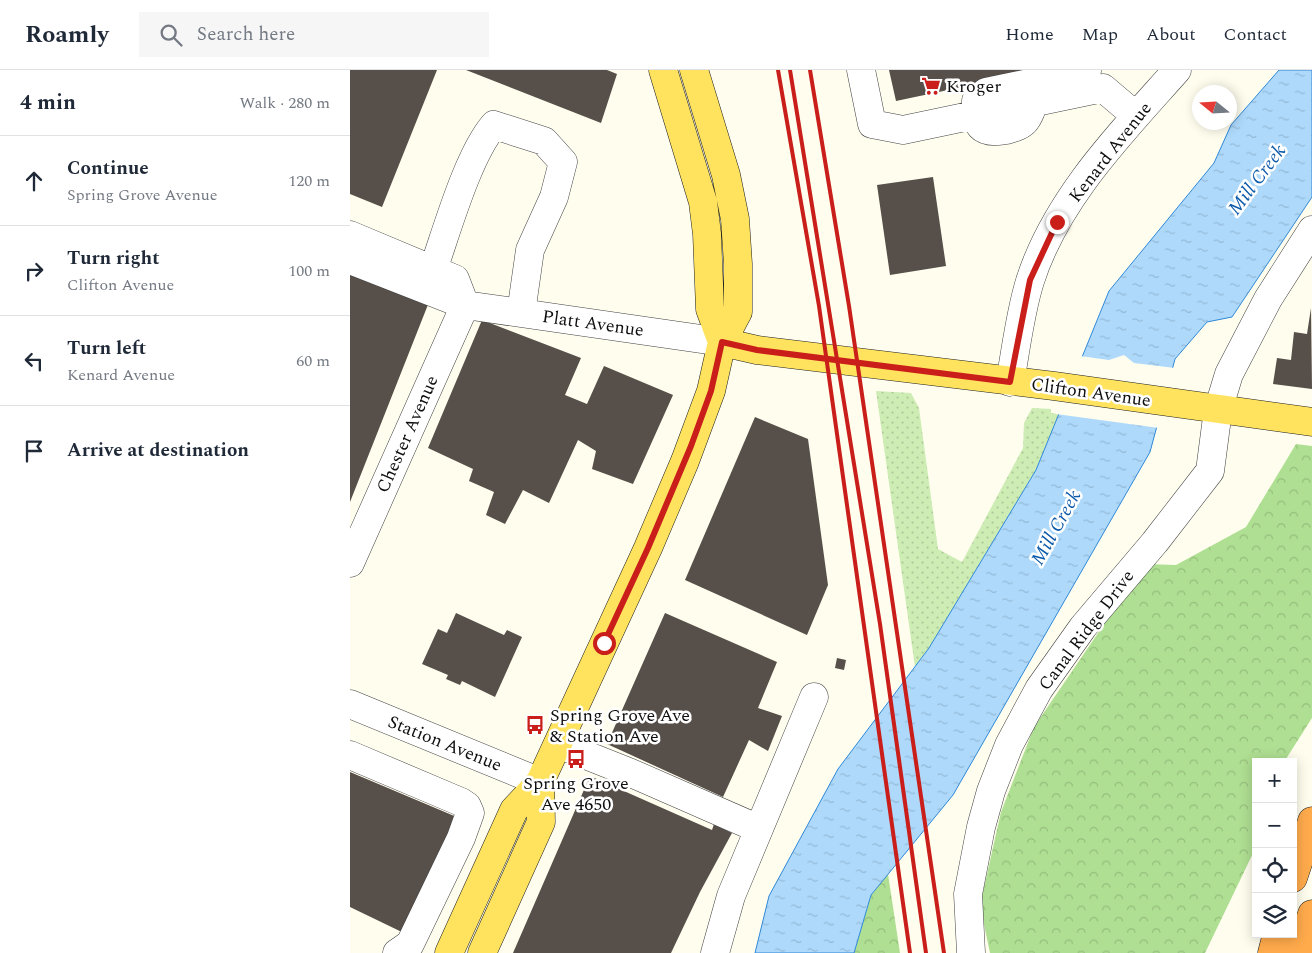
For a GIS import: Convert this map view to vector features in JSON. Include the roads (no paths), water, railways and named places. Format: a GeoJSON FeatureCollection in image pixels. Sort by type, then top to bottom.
{"type":"FeatureCollection","features":[{"type":"Feature","properties":{"kind":"highway"},"geometry":{"type":"LineString","coordinates":[[1297,866],[1312,821]]}},
{"type":"Feature","properties":{"kind":"highway"},"geometry":{"type":"LineString","coordinates":[[1299,953],[1312,914]]}},
{"type":"Feature","properties":{"kind":"highway"},"geometry":{"type":"LineString","coordinates":[[1272,953],[1276,938]]}},
{"type":"Feature","properties":{"kind":"main road"},"geometry":{"type":"LineString","coordinates":[[663,70],[703,202],[707,234],[710,308],[722,342]]}},
{"type":"Feature","properties":{"kind":"main road"},"geometry":{"type":"LineString","coordinates":[[449,953],[514,810],[540,782],[648,548],[688,454],[711,391],[722,342],[738,312],[738,264],[735,219],[726,175],[694,70]]}},
{"type":"Feature","properties":{"kind":"main road","name":"Clifton Avenue"},"geometry":{"type":"LineString","coordinates":[[722,342],[757,350],[1054,386],[1312,422]]}},
{"type":"Feature","properties":{"kind":"main road"},"geometry":{"type":"LineString","coordinates":[[482,953],[541,822],[540,782]]}},
{"type":"Feature","properties":{"kind":"street"},"geometry":{"type":"LineString","coordinates":[[861,70],[872,124],[903,130],[1034,102],[1094,75]]}},
{"type":"Feature","properties":{"kind":"street","name":"Kenard Avenue"},"geometry":{"type":"LineString","coordinates":[[1010,382],[1026,297],[1039,258],[1057,222],[1088,175],[1136,116],[1177,70]]}},
{"type":"Feature","properties":{"kind":"street"},"geometry":{"type":"LineString","coordinates":[[975,114],[976,101],[986,92],[1094,75]]}},
{"type":"Feature","properties":{"kind":"street"},"geometry":{"type":"LineString","coordinates":[[1094,75],[1136,116]]}},
{"type":"Feature","properties":{"kind":"street"},"geometry":{"type":"LineString","coordinates":[[433,270],[472,165],[490,129],[494,125],[544,141],[563,162],[554,197],[530,250],[521,313]]}},
{"type":"Feature","properties":{"kind":"street","name":"Canal Ridge Drive"},"geometry":{"type":"LineString","coordinates":[[971,953],[968,894],[981,827],[1009,745],[1039,689],[1083,627],[1155,542],[1210,471],[1218,410],[1233,365],[1268,299],[1312,230]]}},
{"type":"Feature","properties":{"kind":"street"},"geometry":{"type":"LineString","coordinates":[[350,235],[455,279],[465,305]]}},
{"type":"Feature","properties":{"kind":"street","name":"Platt Avenue"},"geometry":{"type":"LineString","coordinates":[[350,260],[465,305],[722,342]]}},
{"type":"Feature","properties":{"kind":"street","name":"Chester Avenue"},"geometry":{"type":"LineString","coordinates":[[350,563],[465,305]]}},
{"type":"Feature","properties":{"kind":"street"},"geometry":{"type":"LineString","coordinates":[[715,953],[731,896],[814,697]]}},
{"type":"Feature","properties":{"kind":"street","name":"Station Avenue"},"geometry":{"type":"LineString","coordinates":[[350,704],[540,782]]}},
{"type":"Feature","properties":{"kind":"street"},"geometry":{"type":"LineString","coordinates":[[558,744],[631,773],[759,829]]}},
{"type":"Feature","properties":{"kind":"street"},"geometry":{"type":"LineString","coordinates":[[350,755],[467,806],[470,813],[461,838],[418,929],[410,944],[396,953]]}},
{"type":"Feature","properties":{"kind":"water","name":"Mill Creek"},"geometry":{"type":"Polygon","coordinates":[[[1279,70],[1312,70],[1312,197],[1232,317],[1207,322],[1175,359],[1150,452],[953,795],[871,895],[854,953],[755,953],[769,896],[838,769],[929,648],[1036,470],[1109,291],[1214,163],[1229,130],[1237,130],[1237,118],[1279,70]]]}},
{"type":"Feature","properties":{"kind":"railway"},"geometry":{"type":"LineString","coordinates":[[778,70],[819,306],[910,953]]}},
{"type":"Feature","properties":{"kind":"railway"},"geometry":{"type":"LineString","coordinates":[[790,70],[880,624],[926,953]]}},
{"type":"Feature","properties":{"kind":"railway"},"geometry":{"type":"LineString","coordinates":[[810,70],[849,306],[944,953]]}},
{"type":"Feature","properties":{"kind":"place","name":"Kroger"},"geometry":{"type":"Point","coordinates":[931,86]}},
{"type":"Feature","properties":{"kind":"place","name":"Spring Grove Ave & Station Ave"},"geometry":{"type":"Point","coordinates":[535,725]}},
{"type":"Feature","properties":{"kind":"place","name":"Spring Grove Ave 4650"},"geometry":{"type":"Point","coordinates":[576,759]}}]}
